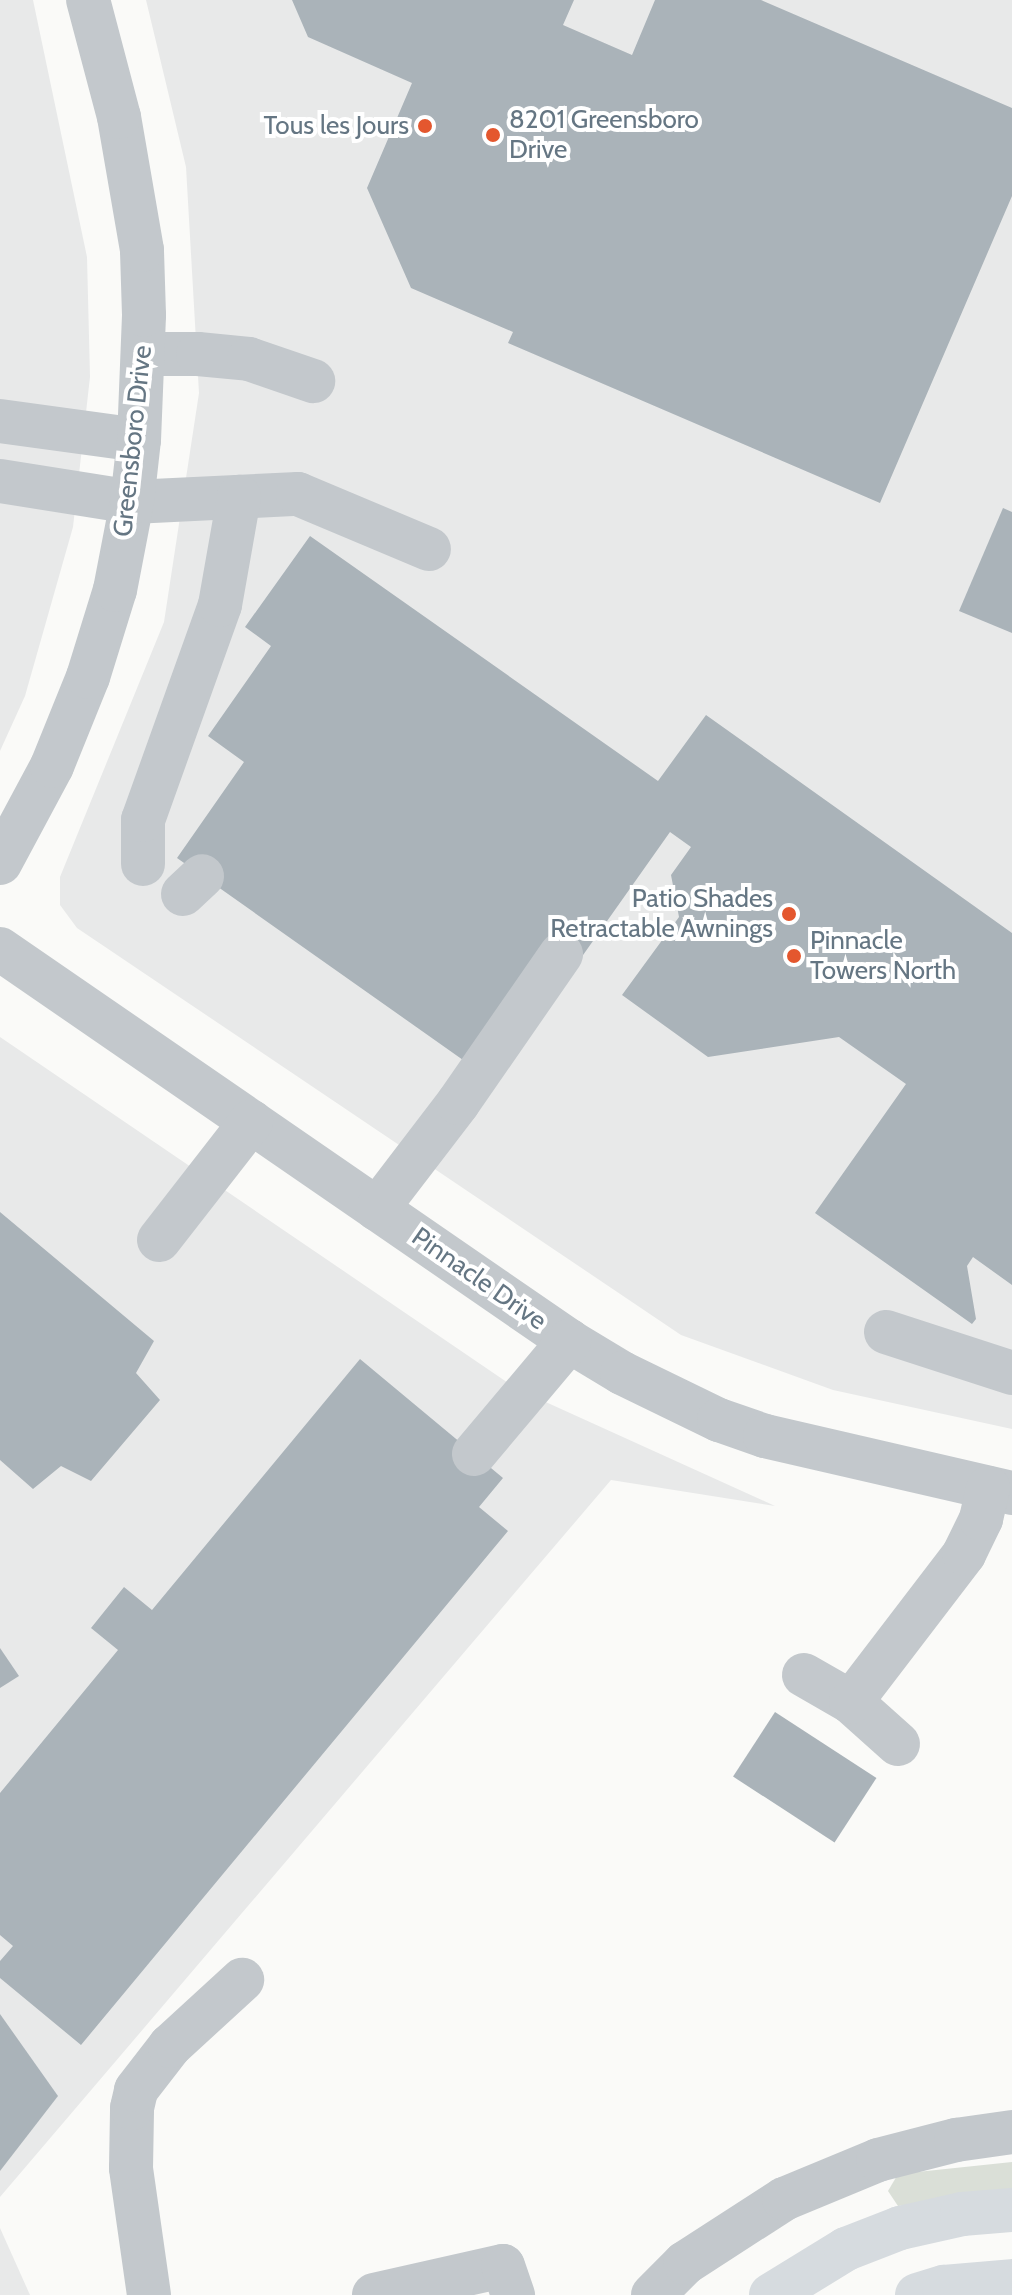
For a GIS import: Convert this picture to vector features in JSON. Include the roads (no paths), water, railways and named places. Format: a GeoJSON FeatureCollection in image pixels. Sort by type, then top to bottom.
{"type":"FeatureCollection","features":[{"type":"Feature","properties":{"kind":"highway"},"geometry":{"type":"LineString","coordinates":[[771,2295],[846,2249],[900,2228],[962,2214],[1012,2210]]}},
{"type":"Feature","properties":{"kind":"highway"},"geometry":{"type":"LineString","coordinates":[[917,2295],[944,2287],[1012,2281]]}},
{"type":"Feature","properties":{"kind":"street","name":"Greensboro Drive"},"geometry":{"type":"LineString","coordinates":[[0,863],[52,766],[88,677],[115,590],[132,502],[139,440],[143,354],[142,250],[119,117],[88,0]]}},
{"type":"Feature","properties":{"kind":"street"},"geometry":{"type":"LineString","coordinates":[[143,354],[198,354],[249,359],[313,381]]}},
{"type":"Feature","properties":{"kind":"street"},"geometry":{"type":"LineString","coordinates":[[0,421],[139,440]]}},
{"type":"Feature","properties":{"kind":"street"},"geometry":{"type":"LineString","coordinates":[[0,481],[132,502],[298,494],[429,549]]}},
{"type":"Feature","properties":{"kind":"street"},"geometry":{"type":"LineString","coordinates":[[143,864],[143,820],[220,605],[239,497]]}},
{"type":"Feature","properties":{"kind":"street","name":"Pinnacle Drive"},"geometry":{"type":"LineString","coordinates":[[0,949],[569,1341],[645,1386],[730,1424],[808,1448],[1000,1490]]}},
{"type":"Feature","properties":{"kind":"street"},"geometry":{"type":"LineString","coordinates":[[377,1209],[458,1103],[504,1018],[561,954]]}},
{"type":"Feature","properties":{"kind":"street"},"geometry":{"type":"LineString","coordinates":[[159,1240],[251,1122]]}},
{"type":"Feature","properties":{"kind":"street"},"geometry":{"type":"LineString","coordinates":[[886,1332],[1012,1373]]}},
{"type":"Feature","properties":{"kind":"street"},"geometry":{"type":"LineString","coordinates":[[474,1454],[569,1341]]}},
{"type":"Feature","properties":{"kind":"street"},"geometry":{"type":"LineString","coordinates":[[851,1702],[964,1554],[1000,1490]]}},
{"type":"Feature","properties":{"kind":"street"},"geometry":{"type":"LineString","coordinates":[[804,1675],[851,1702],[898,1744]]}},
{"type":"Feature","properties":{"kind":"street"},"geometry":{"type":"LineString","coordinates":[[149,2295],[131,2168],[132,2108],[136,2090],[170,2046],[242,1980]]}},
{"type":"Feature","properties":{"kind":"street"},"geometry":{"type":"LineString","coordinates":[[653,2295],[685,2263],[798,2193],[878,2160],[956,2140],[1012,2132]]}},
{"type":"Feature","properties":{"kind":"street"},"geometry":{"type":"LineString","coordinates":[[374,2295],[503,2266],[513,2295]]}},
{"type":"Feature","properties":{"kind":"place","name":"Tous les Jours"},"geometry":{"type":"Point","coordinates":[425,126]}},
{"type":"Feature","properties":{"kind":"place","name":"8201 Greensboro Drive"},"geometry":{"type":"Point","coordinates":[493,135]}},
{"type":"Feature","properties":{"kind":"place","name":"Patio Shades Retractable Awnings"},"geometry":{"type":"Point","coordinates":[789,914]}},
{"type":"Feature","properties":{"kind":"place","name":"Pinnacle Towers North"},"geometry":{"type":"Point","coordinates":[794,956]}}]}
